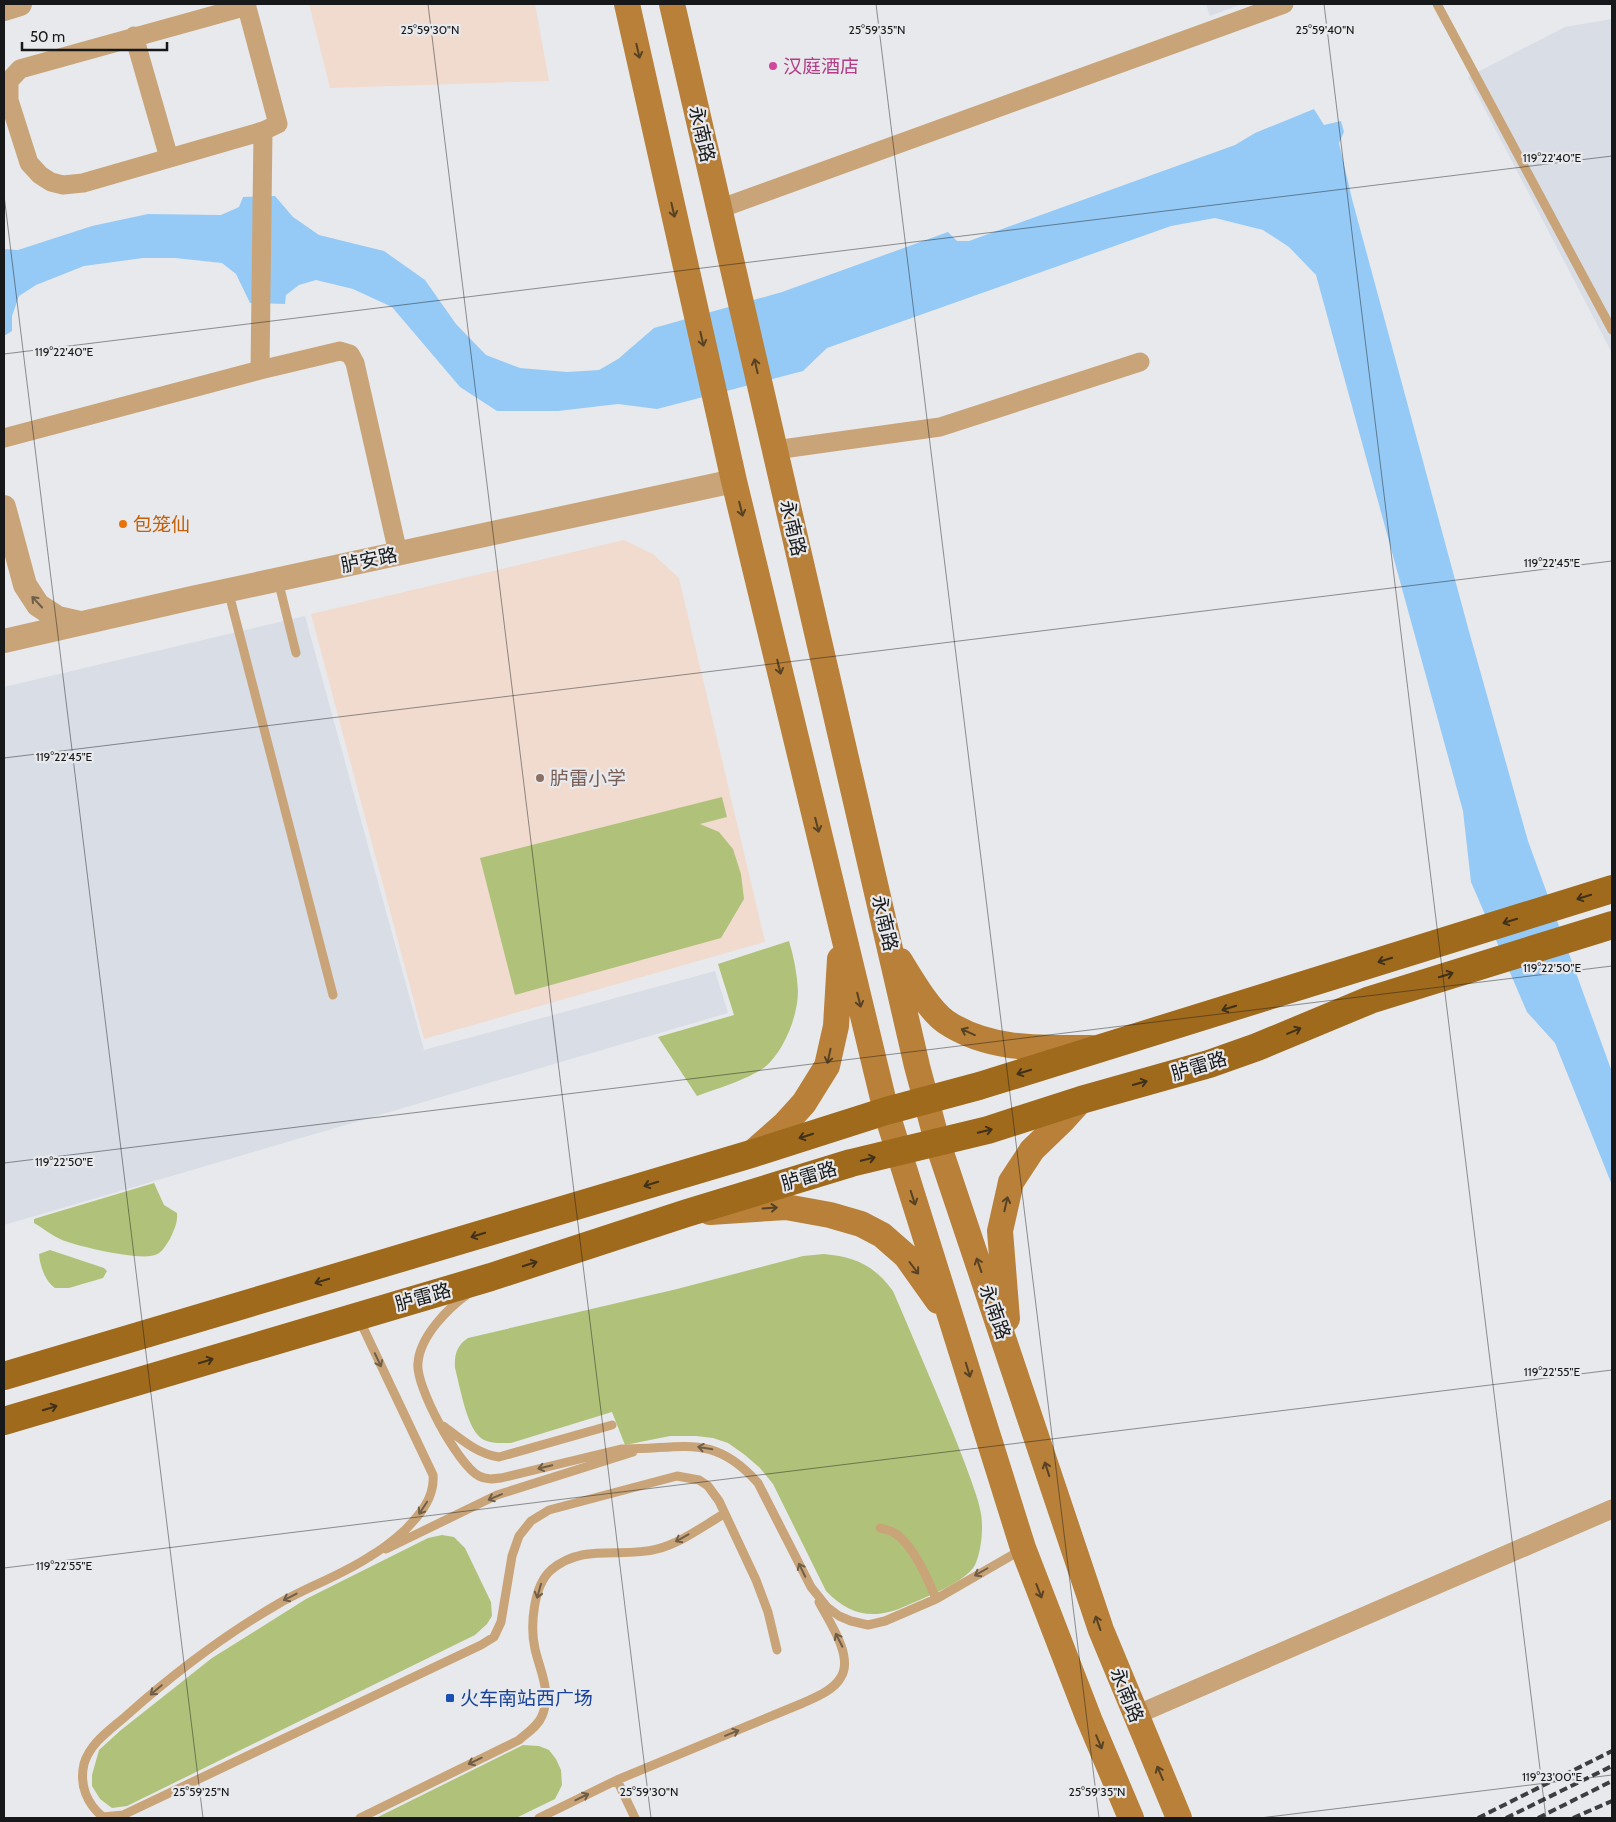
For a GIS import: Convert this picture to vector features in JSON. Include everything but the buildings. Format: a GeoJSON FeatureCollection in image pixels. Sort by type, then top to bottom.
{"type":"FeatureCollection","features":[{"type":"Feature","properties":{"kind":"main road"},"geometry":{"type":"LineString","coordinates":[[627,4],[734,481],[886,1111],[1023,1548],[1089,1719],[1131,1818]]}},
{"type":"Feature","properties":{"kind":"main road","name":"永南路"},"geometry":{"type":"LineString","coordinates":[[672,4],[889,942],[937,1141],[1101,1630],[1179,1818]]}},
{"type":"Feature","properties":{"kind":"main road","name":"胪雷路"},"geometry":{"type":"LineString","coordinates":[[4,1376],[751,1154],[886,1111],[979,1086],[1612,889]]}},
{"type":"Feature","properties":{"kind":"main road"},"geometry":{"type":"LineString","coordinates":[[751,1154],[785,1124],[804,1103],[827,1066],[836,1026],[840,975],[840,921]]}},
{"type":"Feature","properties":{"kind":"main road","name":"胪雷路"},"geometry":{"type":"LineString","coordinates":[[4,1421],[491,1277],[686,1213],[851,1163],[988,1130],[1080,1100],[1209,1064],[1256,1047],[1370,1000],[1612,925]]}},
{"type":"Feature","properties":{"kind":"main road"},"geometry":{"type":"LineString","coordinates":[[889,942],[919,992],[945,1021],[960,1029],[992,1042],[1017,1047],[1102,1048]]}},
{"type":"Feature","properties":{"kind":"main road"},"geometry":{"type":"LineString","coordinates":[[1010,1357],[1000,1231],[1011,1182],[1032,1150],[1062,1121],[1080,1100]]}},
{"type":"Feature","properties":{"kind":"main road"},"geometry":{"type":"LineString","coordinates":[[686,1213],[786,1207],[830,1215],[861,1224],[882,1235],[906,1256],[929,1287],[955,1328]]}},
{"type":"Feature","properties":{"kind":"street"},"geometry":{"type":"LineString","coordinates":[[4,9],[20,4]]}},
{"type":"Feature","properties":{"kind":"street"},"geometry":{"type":"LineString","coordinates":[[719,209],[1284,4]]}},
{"type":"Feature","properties":{"kind":"street"},"geometry":{"type":"LineString","coordinates":[[247,5],[278,124],[82,183],[62,185],[51,182],[40,175],[29,163],[9,100],[9,81],[20,68],[134,36],[247,5]]}},
{"type":"Feature","properties":{"kind":"street"},"geometry":{"type":"LineString","coordinates":[[134,36],[169,158]]}},
{"type":"Feature","properties":{"kind":"street"},"geometry":{"type":"LineString","coordinates":[[260,370],[263,130]]}},
{"type":"Feature","properties":{"kind":"street"},"geometry":{"type":"LineString","coordinates":[[4,438],[260,370],[340,351],[350,354],[355,362],[398,553]]}},
{"type":"Feature","properties":{"kind":"street"},"geometry":{"type":"LineString","coordinates":[[775,450],[940,427],[1140,362]]}},
{"type":"Feature","properties":{"kind":"street","name":"胪安路"},"geometry":{"type":"LineString","coordinates":[[4,641],[228,590],[734,481]]}},
{"type":"Feature","properties":{"kind":"street"},"geometry":{"type":"LineString","coordinates":[[4,507],[25,586],[38,605],[58,618],[80,623]]}},
{"type":"Feature","properties":{"kind":"street"},"geometry":{"type":"LineString","coordinates":[[1136,1715],[1612,1509]]}},
{"type":"Feature","properties":{"kind":"lane"},"geometry":{"type":"LineString","coordinates":[[1437,4],[1612,330]]}},
{"type":"Feature","properties":{"kind":"lane"},"geometry":{"type":"LineString","coordinates":[[278,580],[296,653]]}},
{"type":"Feature","properties":{"kind":"lane"},"geometry":{"type":"LineString","coordinates":[[228,590],[333,995]]}},
{"type":"Feature","properties":{"kind":"lane"},"geometry":{"type":"LineString","coordinates":[[491,1277],[446,1312],[432,1330],[422,1348],[418,1364],[420,1380],[440,1424],[457,1454],[468,1468],[489,1480],[621,1449],[693,1446],[714,1450],[733,1460],[758,1483],[842,1648],[844,1664],[842,1676],[823,1694],[617,1780],[538,1818]]}},
{"type":"Feature","properties":{"kind":"lane"},"geometry":{"type":"LineString","coordinates":[[358,1316],[433,1475],[434,1483],[425,1507],[417,1517],[404,1531],[368,1558]]}},
{"type":"Feature","properties":{"kind":"lane"},"geometry":{"type":"LineString","coordinates":[[440,1424],[475,1449],[499,1457],[612,1425]]}},
{"type":"Feature","properties":{"kind":"lane"},"geometry":{"type":"LineString","coordinates":[[641,1449],[497,1495],[278,1603],[229,1635],[185,1666],[96,1743],[85,1762],[82,1780],[85,1794],[93,1809],[103,1817],[124,1816],[488,1641],[494,1637],[501,1622],[516,1544],[530,1521],[549,1510],[677,1476],[699,1480],[708,1486],[719,1501],[765,1601],[777,1650]]}},
{"type":"Feature","properties":{"kind":"lane"},"geometry":{"type":"LineString","coordinates":[[360,1818],[519,1740],[535,1727],[542,1717],[546,1699],[543,1673],[533,1636],[534,1609],[541,1582],[551,1570],[582,1555],[609,1552],[636,1553],[658,1549],[677,1542],[724,1514]]}},
{"type":"Feature","properties":{"kind":"lane"},"geometry":{"type":"LineString","coordinates":[[880,1528],[891,1531],[901,1538],[929,1583],[936,1598]]}},
{"type":"Feature","properties":{"kind":"lane"},"geometry":{"type":"LineString","coordinates":[[811,1587],[827,1607],[840,1616],[868,1625],[885,1621],[936,1598],[1023,1548]]}},
{"type":"Feature","properties":{"kind":"lane"},"geometry":{"type":"LineString","coordinates":[[617,1780],[636,1818]]}},
{"type":"Feature","properties":{"kind":"shaded area"},"geometry":{"type":"Polygon","coordinates":[[[309,4],[535,4],[549,81],[330,88],[309,4]]]}},
{"type":"Feature","properties":{"kind":"shaded area"},"geometry":{"type":"Polygon","coordinates":[[[1206,4],[1242,4],[1210,16],[1206,4]]]}},
{"type":"Feature","properties":{"kind":"shaded area"},"geometry":{"type":"Polygon","coordinates":[[[1612,19],[1612,353],[1468,77],[1565,27],[1612,19]]]}},
{"type":"Feature","properties":{"kind":"shaded area","name":"胪雷小学"},"geometry":{"type":"Polygon","coordinates":[[[624,540],[653,554],[679,578],[765,942],[424,1039],[311,614],[624,540]]]}},
{"type":"Feature","properties":{"kind":"shaded area"},"geometry":{"type":"Polygon","coordinates":[[[305,616],[424,1050],[715,971],[728,1013],[4,1225],[4,687],[305,616]]]}},
{"type":"Feature","properties":{"kind":"green space"},"geometry":{"type":"Polygon","coordinates":[[[722,797],[727,817],[700,824],[719,832],[733,849],[741,874],[744,899],[721,938],[515,995],[480,858],[722,797]]]}},
{"type":"Feature","properties":{"kind":"green space"},"geometry":{"type":"Polygon","coordinates":[[[789,941],[798,991],[796,1011],[784,1043],[765,1067],[750,1076],[697,1096],[658,1037],[734,1015],[718,964],[789,941]]]}},
{"type":"Feature","properties":{"kind":"green space"},"geometry":{"type":"Polygon","coordinates":[[[154,1183],[164,1205],[177,1213],[170,1239],[162,1251],[155,1255],[136,1256],[79,1245],[57,1237],[34,1223],[34,1219],[37,1218],[154,1183]]]}},
{"type":"Feature","properties":{"kind":"green space"},"geometry":{"type":"Polygon","coordinates":[[[50,1250],[104,1268],[107,1271],[103,1278],[69,1288],[55,1288],[46,1277],[39,1254],[50,1250]]]}},
{"type":"Feature","properties":{"kind":"green space"},"geometry":{"type":"Polygon","coordinates":[[[824,1254],[845,1257],[863,1264],[879,1275],[893,1291],[971,1480],[981,1515],[981,1544],[975,1565],[963,1577],[945,1588],[885,1613],[875,1614],[854,1611],[835,1600],[826,1591],[773,1484],[760,1468],[728,1443],[713,1438],[670,1436],[625,1445],[612,1412],[511,1443],[484,1440],[473,1428],[465,1408],[455,1368],[457,1351],[468,1338],[677,1289],[803,1256],[824,1254]]]}},
{"type":"Feature","properties":{"kind":"green space"},"geometry":{"type":"Polygon","coordinates":[[[442,1535],[454,1537],[465,1548],[491,1602],[492,1616],[487,1624],[475,1635],[127,1806],[112,1808],[100,1799],[92,1786],[92,1775],[99,1750],[121,1730],[212,1658],[306,1599],[428,1538],[442,1535]]]}},
{"type":"Feature","properties":{"kind":"green space"},"geometry":{"type":"Polygon","coordinates":[[[523,1745],[539,1746],[549,1750],[556,1759],[561,1770],[562,1785],[555,1799],[516,1818],[376,1818],[523,1745]]]}},
{"type":"Feature","properties":{"kind":"water"},"geometry":{"type":"Polygon","coordinates":[[[1314,109],[1324,125],[1341,121],[1344,132],[1339,143],[1352,199],[1528,841],[1612,1072],[1612,1185],[1555,1043],[1527,1012],[1471,882],[1463,811],[1316,275],[1289,247],[1263,230],[1215,218],[1171,226],[827,348],[803,371],[657,409],[618,404],[558,411],[497,411],[460,387],[392,307],[353,289],[316,280],[299,285],[286,295],[285,304],[250,303],[236,274],[222,263],[175,258],[143,258],[84,266],[36,285],[19,296],[12,316],[12,331],[4,336],[4,249],[18,250],[92,226],[148,214],[221,215],[239,207],[243,197],[275,196],[293,217],[319,235],[384,251],[425,280],[456,324],[486,355],[520,368],[567,372],[599,370],[618,359],[654,328],[782,292],[948,232],[957,241],[969,241],[1235,145],[1255,133],[1314,109]]]}},
{"type":"Feature","properties":{"kind":"railway"},"geometry":{"type":"LineString","coordinates":[[1478,1818],[1612,1751]]}},
{"type":"Feature","properties":{"kind":"railway"},"geometry":{"type":"LineString","coordinates":[[1506,1818],[1612,1766]]}},
{"type":"Feature","properties":{"kind":"railway"},"geometry":{"type":"LineString","coordinates":[[1538,1818],[1612,1781]]}},
{"type":"Feature","properties":{"kind":"railway"},"geometry":{"type":"LineString","coordinates":[[1573,1818],[1612,1801]]}},
{"type":"Feature","properties":{"kind":"place","name":"汉庭酒店"},"geometry":{"type":"Point","coordinates":[773,66]}},
{"type":"Feature","properties":{"kind":"place","name":"包笼仙"},"geometry":{"type":"Point","coordinates":[123,524]}},
{"type":"Feature","properties":{"kind":"place","name":"胪雷小学"},"geometry":{"type":"Point","coordinates":[540,778]}},
{"type":"Feature","properties":{"kind":"place","name":"火车南站西广场"},"geometry":{"type":"Point","coordinates":[450,1698]}}]}
